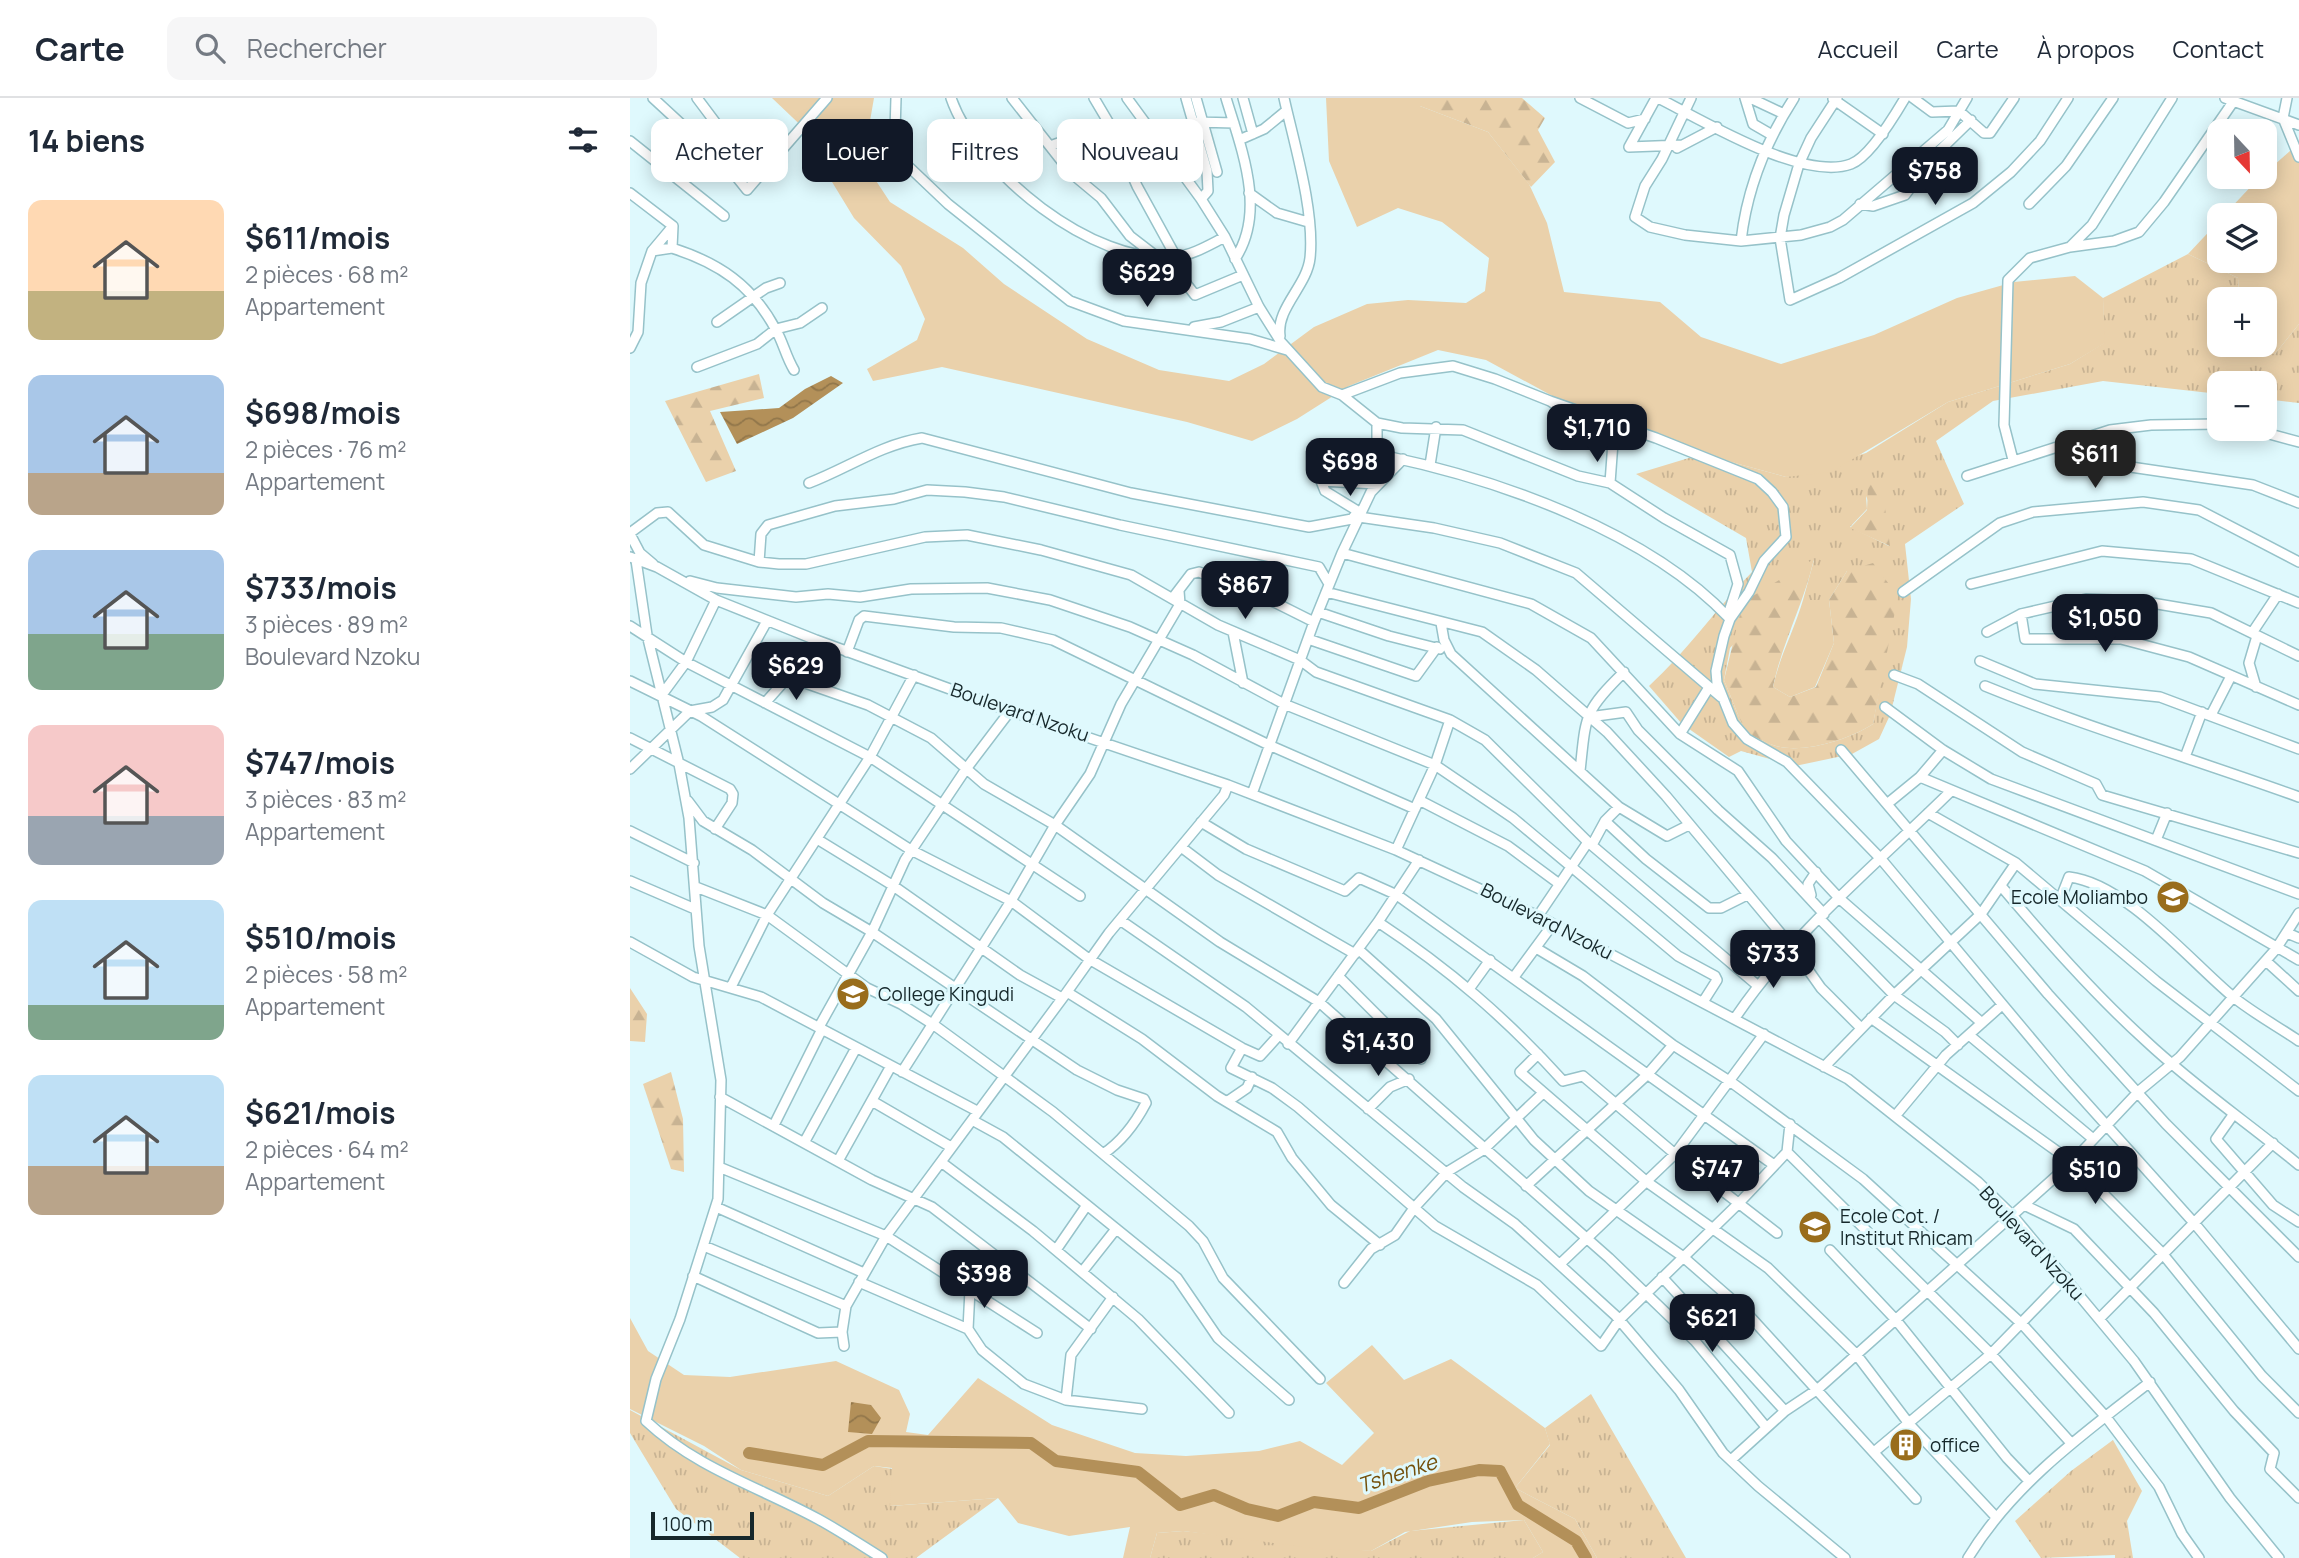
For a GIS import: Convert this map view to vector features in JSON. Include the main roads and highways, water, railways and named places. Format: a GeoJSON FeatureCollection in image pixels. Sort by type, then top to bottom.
{"type":"FeatureCollection","features":[{"type":"Feature","properties":{"kind":"water"},"geometry":{"type":"Polygon","coordinates":[[[831,376],[843,383],[793,418],[737,444],[720,412],[779,408],[805,389],[831,376]]]}},
{"type":"Feature","properties":{"kind":"water"},"geometry":{"type":"Polygon","coordinates":[[[851,1402],[871,1405],[881,1418],[872,1434],[848,1432],[851,1402]]]}},
{"type":"Feature","properties":{"kind":"waterway","name":"Tshenke"},"geometry":{"type":"LineString","coordinates":[[749,1453],[823,1465],[868,1441],[1031,1443],[1056,1461],[1138,1472],[1180,1505],[1214,1495],[1247,1509],[1278,1516],[1314,1502],[1359,1508],[1428,1481],[1479,1470],[1500,1471],[1518,1505],[1576,1541],[1586,1558]]}},
{"type":"Feature","properties":{"kind":"place","name":"Ecole Moliambo"},"geometry":{"type":"Point","coordinates":[2173,897]}},
{"type":"Feature","properties":{"kind":"place","name":"College Kingudi"},"geometry":{"type":"Point","coordinates":[853,994]}},
{"type":"Feature","properties":{"kind":"place","name":"Ecole Cot. / Institut Rhicam"},"geometry":{"type":"Point","coordinates":[1815,1227]}},
{"type":"Feature","properties":{"kind":"place","name":"office"},"geometry":{"type":"Point","coordinates":[1906,1445]}}]}
